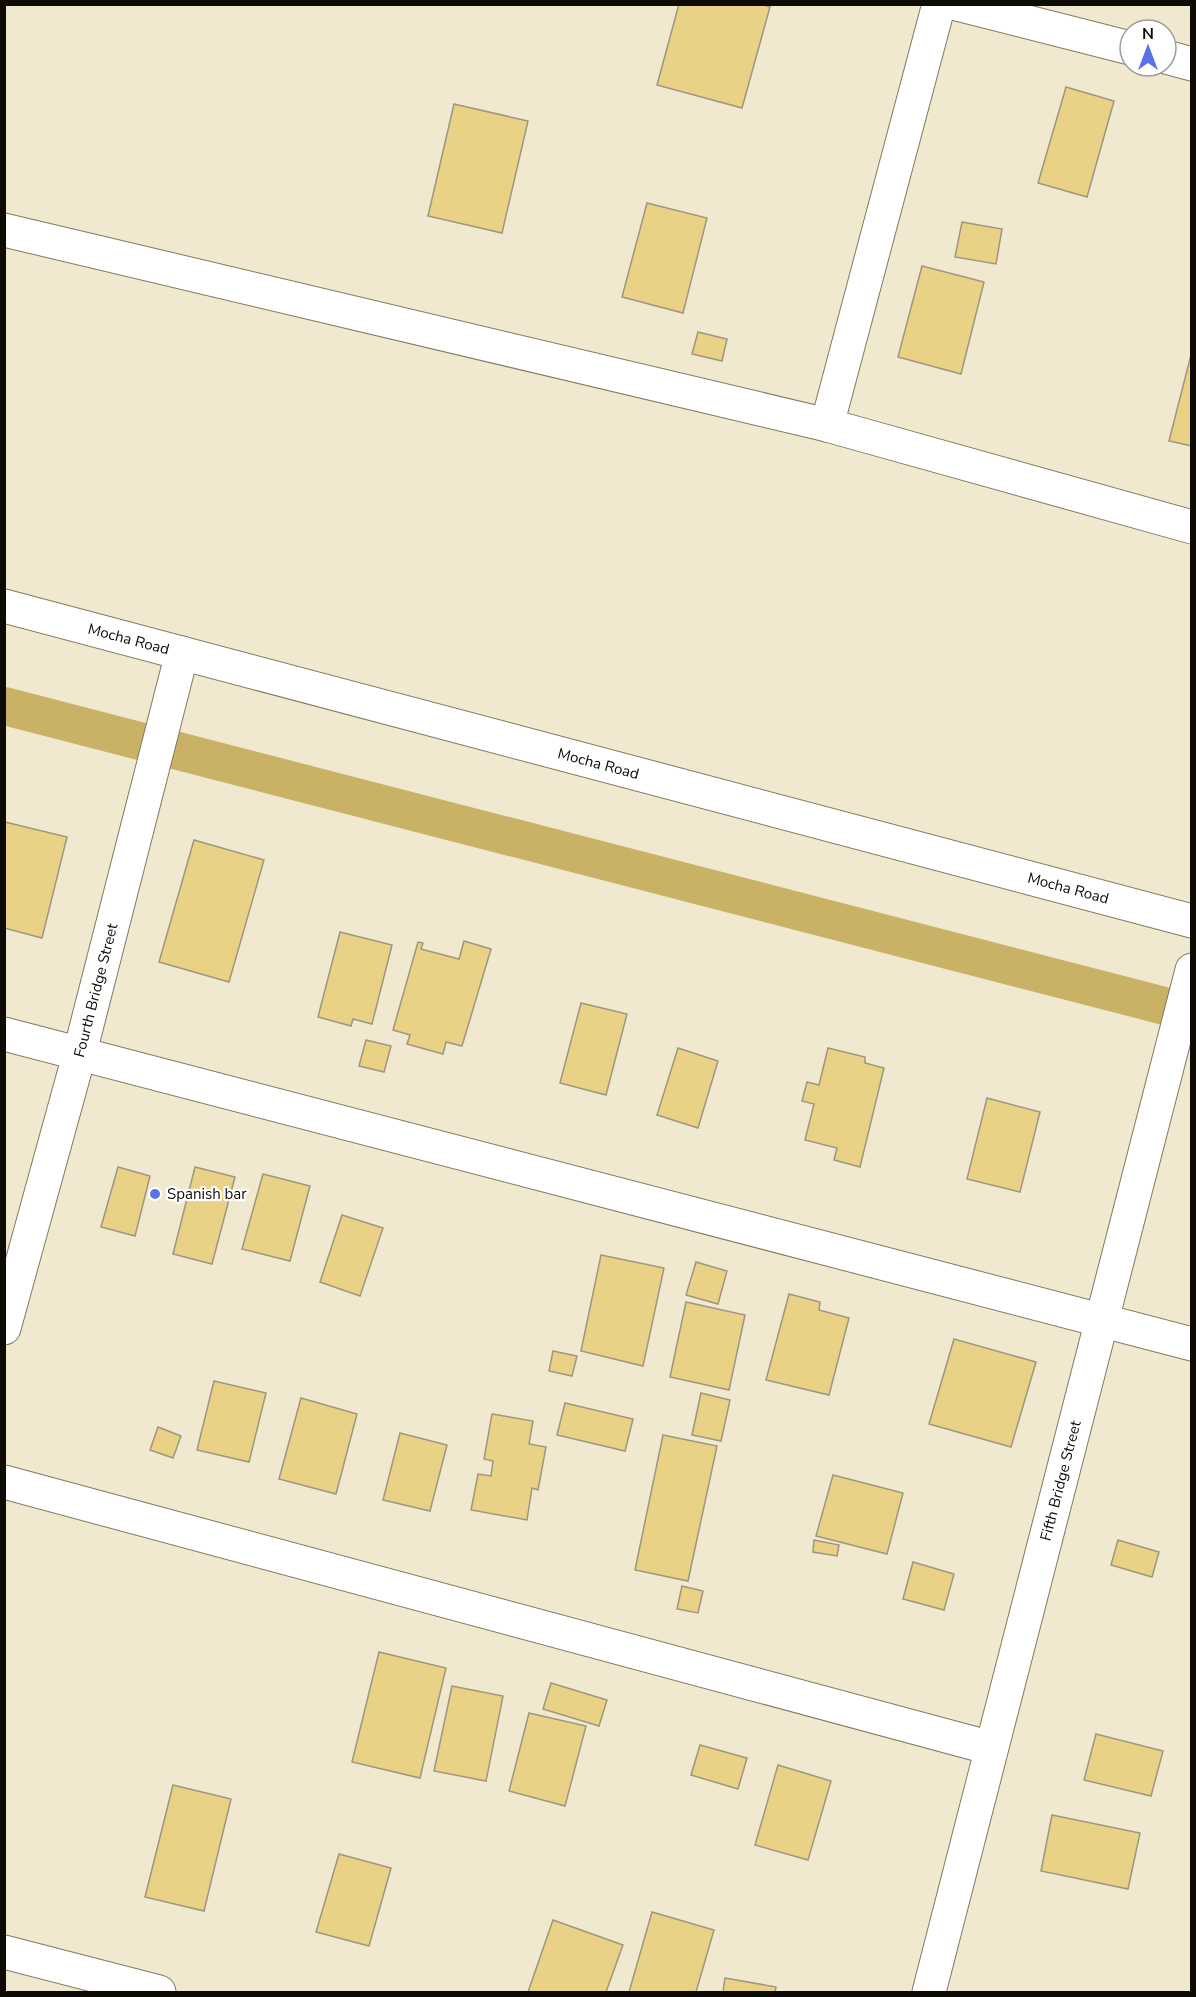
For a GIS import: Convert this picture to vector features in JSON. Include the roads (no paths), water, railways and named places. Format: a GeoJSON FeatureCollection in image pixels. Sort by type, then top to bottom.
{"type":"FeatureCollection","features":[{"type":"Feature","properties":{"kind":"street"},"geometry":{"type":"LineString","coordinates":[[827,426],[939,4]]}},
{"type":"Feature","properties":{"kind":"street"},"geometry":{"type":"LineString","coordinates":[[957,4],[1118,45]]}},
{"type":"Feature","properties":{"kind":"street"},"geometry":{"type":"LineString","coordinates":[[4,230],[827,426],[1191,527]]}},
{"type":"Feature","properties":{"kind":"street","name":"Mocha Road"},"geometry":{"type":"LineString","coordinates":[[4,606],[1191,921]]}},
{"type":"Feature","properties":{"kind":"street","name":"Fourth Bridge Street"},"geometry":{"type":"LineString","coordinates":[[4,1328],[80,1052],[182,653]]}},
{"type":"Feature","properties":{"kind":"street","name":"Fifth Bridge Street"},"geometry":{"type":"LineString","coordinates":[[929,1992],[1190,975]]}},
{"type":"Feature","properties":{"kind":"street"},"geometry":{"type":"LineString","coordinates":[[4,1034],[1191,1344]]}},
{"type":"Feature","properties":{"kind":"street"},"geometry":{"type":"LineString","coordinates":[[4,1482],[991,1748]]}},
{"type":"Feature","properties":{"kind":"street"},"geometry":{"type":"LineString","coordinates":[[4,1952],[66,1981],[159,1992]]}},
{"type":"Feature","properties":{"kind":"waterway"},"geometry":{"type":"LineString","coordinates":[[4,706],[1192,1013]]}},
{"type":"Feature","properties":{"kind":"place","name":"Spanish bar"},"geometry":{"type":"Point","coordinates":[155,1194]}}]}
